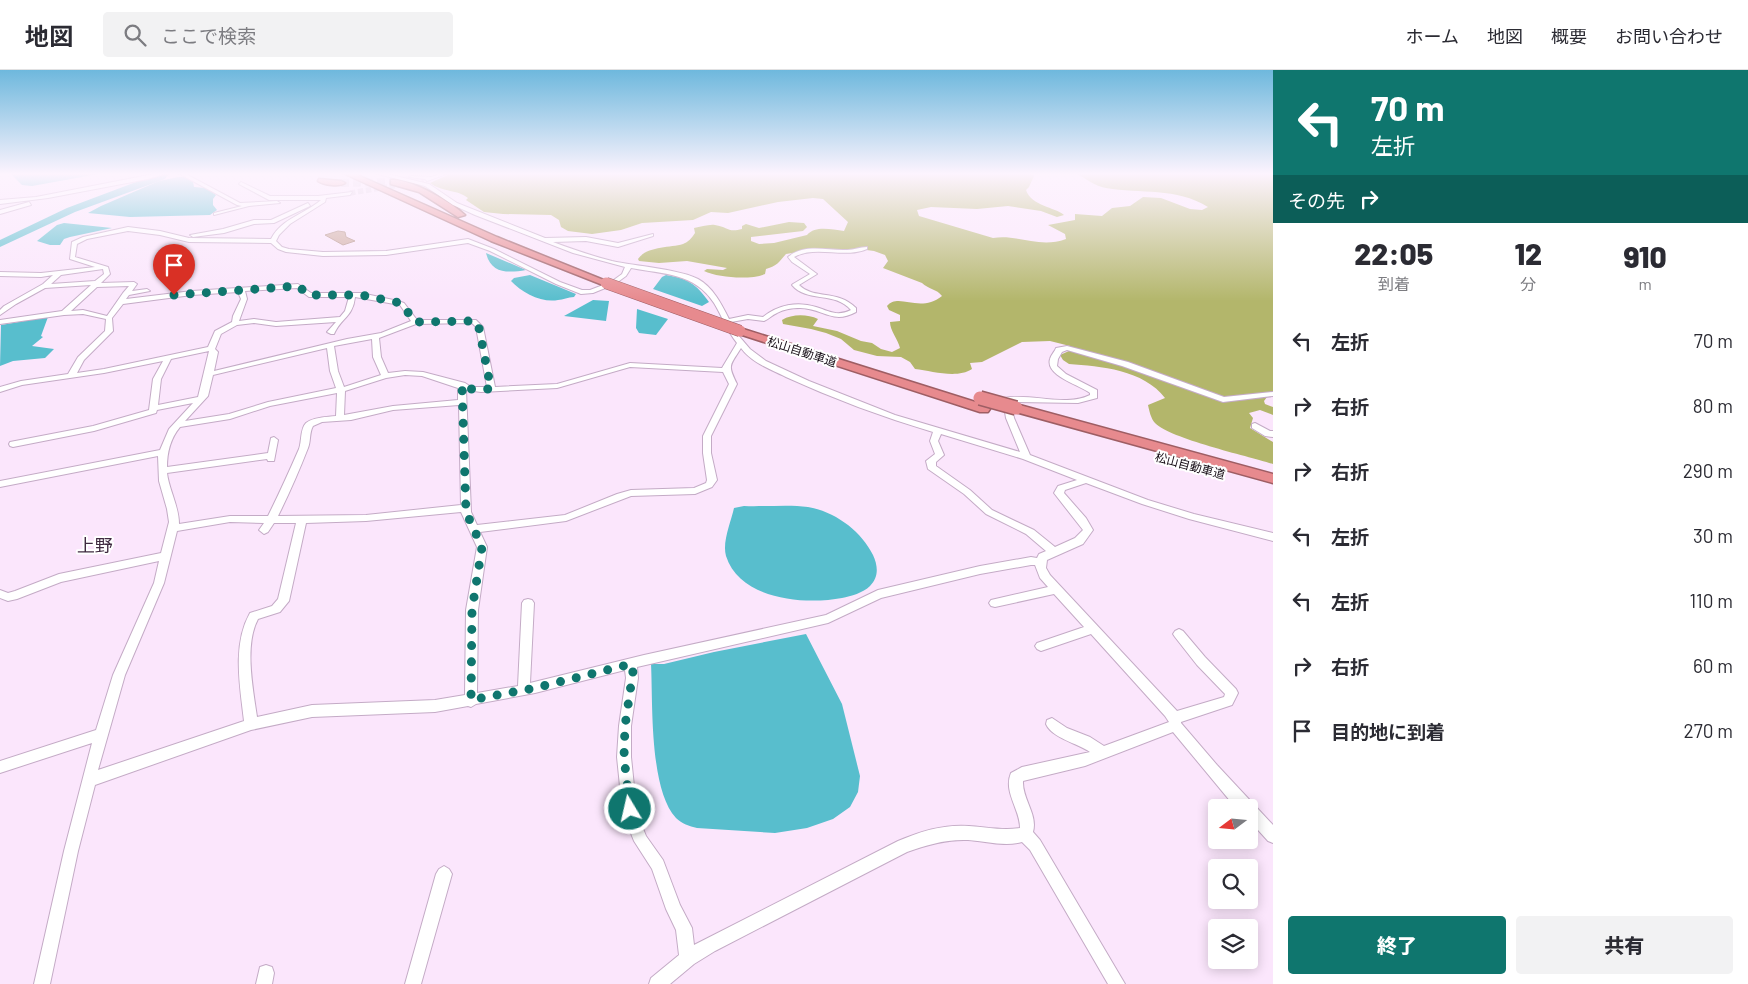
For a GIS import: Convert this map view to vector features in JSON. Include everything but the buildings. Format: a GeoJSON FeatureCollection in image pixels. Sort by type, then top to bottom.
{"type":"FeatureCollection","features":[{"type":"Feature","properties":{"kind":"highway","name":"松山自動車道"},"geometry":{"type":"LineString","coordinates":[[441,216],[478,232],[736,330],[1273,489]]}},
{"type":"Feature","properties":{"kind":"highway","name":"松山自動車道"},"geometry":{"type":"LineString","coordinates":[[458,216],[609,281]]}},
{"type":"Feature","properties":{"kind":"highway"},"geometry":{"type":"LineString","coordinates":[[463,216],[540,251]]}},
{"type":"Feature","properties":{"kind":"highway"},"geometry":{"type":"LineString","coordinates":[[448,230],[609,281]]}},
{"type":"Feature","properties":{"kind":"highway","name":"松山自動車道"},"geometry":{"type":"LineString","coordinates":[[1018,414],[1273,479]]}},
{"type":"Feature","properties":{"kind":"street"},"geometry":{"type":"LineString","coordinates":[[172,236],[224,231],[254,222],[272,222],[285,216]]}},
{"type":"Feature","properties":{"kind":"street"},"geometry":{"type":"LineString","coordinates":[[273,241],[278,231],[302,216]]}},
{"type":"Feature","properties":{"kind":"street"},"geometry":{"type":"LineString","coordinates":[[481,216],[590,258],[679,275],[695,280],[716,301],[763,364],[784,374],[892,417],[1026,457],[1192,517],[1273,537]]}},
{"type":"Feature","properties":{"kind":"street"},"geometry":{"type":"LineString","coordinates":[[106,268],[72,258],[74,243],[85,238],[124,230],[160,233],[189,240],[273,241],[280,248],[288,251],[323,254],[386,253],[468,241],[492,250],[558,283],[582,292],[590,292],[613,283],[624,275],[629,266]]}},
{"type":"Feature","properties":{"kind":"street"},"geometry":{"type":"LineString","coordinates":[[540,240],[586,239],[618,245],[651,236]]}},
{"type":"Feature","properties":{"kind":"street"},"geometry":{"type":"LineString","coordinates":[[474,529],[555,521],[576,516],[631,493],[695,491],[709,485],[712,480],[707,453],[707,436],[733,384],[726,370],[736,330],[748,317],[764,319],[776,310],[802,307],[814,309],[828,315],[850,314],[854,309],[839,298],[809,293],[797,288],[795,284],[814,274],[794,262],[792,257],[797,253],[807,251],[856,252],[865,248]]}},
{"type":"Feature","properties":{"kind":"street"},"geometry":{"type":"LineString","coordinates":[[0,274],[22,276],[58,274],[106,268]]}},
{"type":"Feature","properties":{"kind":"street"},"geometry":{"type":"LineString","coordinates":[[64,313],[107,274],[106,268]]}},
{"type":"Feature","properties":{"kind":"street"},"geometry":{"type":"LineString","coordinates":[[0,313],[15,300],[51,281],[58,274]]}},
{"type":"Feature","properties":{"kind":"street"},"geometry":{"type":"LineString","coordinates":[[42,286],[134,284],[109,318],[108,331],[81,359],[71,376]]}},
{"type":"Feature","properties":{"kind":"street"},"geometry":{"type":"LineString","coordinates":[[120,302],[192,292],[298,286],[309,295],[368,296],[402,304],[415,322]]}},
{"type":"Feature","properties":{"kind":"street"},"geometry":{"type":"LineString","coordinates":[[235,323],[244,298],[241,293],[243,289]]}},
{"type":"Feature","properties":{"kind":"street"},"geometry":{"type":"LineString","coordinates":[[125,294],[147,291]]}},
{"type":"Feature","properties":{"kind":"street"},"geometry":{"type":"LineString","coordinates":[[332,332],[332,328],[352,306],[352,295]]}},
{"type":"Feature","properties":{"kind":"street"},"geometry":{"type":"LineString","coordinates":[[0,322],[83,312],[109,318]]}},
{"type":"Feature","properties":{"kind":"street"},"geometry":{"type":"LineString","coordinates":[[211,349],[218,333],[235,323],[254,321],[276,324],[342,319]]}},
{"type":"Feature","properties":{"kind":"street"},"geometry":{"type":"LineString","coordinates":[[209,374],[376,336],[415,322],[474,321],[478,323],[491,389]]}},
{"type":"Feature","properties":{"kind":"street"},"geometry":{"type":"LineString","coordinates":[[376,336],[377,357],[385,376]]}},
{"type":"Feature","properties":{"kind":"street"},"geometry":{"type":"LineString","coordinates":[[330,345],[334,371],[341,390],[340,418]]}},
{"type":"Feature","properties":{"kind":"street"},"geometry":{"type":"LineString","coordinates":[[1026,457],[1010,418],[1008,400],[1018,398],[1079,401],[1090,400],[1094,396],[1094,392],[1089,387],[1056,370],[1052,364],[1052,358],[1058,350],[1067,348],[1125,364],[1223,400],[1273,394]]}},
{"type":"Feature","properties":{"kind":"street"},"geometry":{"type":"LineString","coordinates":[[0,390],[21,383],[71,376],[211,349]]}},
{"type":"Feature","properties":{"kind":"street"},"geometry":{"type":"LineString","coordinates":[[42,984],[71,851],[101,734],[119,675],[159,583],[172,528],[174,511],[165,487],[162,471],[164,452],[168,437],[202,399],[214,352],[211,349]]}},
{"type":"Feature","properties":{"kind":"street"},"geometry":{"type":"LineString","coordinates":[[154,408],[157,379],[168,358]]}},
{"type":"Feature","properties":{"kind":"street"},"geometry":{"type":"LineString","coordinates":[[179,425],[230,416],[277,402],[341,390],[385,376],[416,373],[462,385],[470,389],[491,389],[557,386],[630,365],[726,370]]}},
{"type":"Feature","properties":{"kind":"street"},"geometry":{"type":"LineString","coordinates":[[462,385],[466,508],[468,520],[482,547],[472,610],[471,700]]}},
{"type":"Feature","properties":{"kind":"street"},"geometry":{"type":"LineString","coordinates":[[14,444],[94,428],[153,411],[154,408],[202,399]]}},
{"type":"Feature","properties":{"kind":"street"},"geometry":{"type":"LineString","coordinates":[[264,530],[271,520],[304,447],[307,428],[314,422],[393,408],[463,402]]}},
{"type":"Feature","properties":{"kind":"street"},"geometry":{"type":"LineString","coordinates":[[1255,426],[1268,434],[1273,434]]}},
{"type":"Feature","properties":{"kind":"street"},"geometry":{"type":"LineString","coordinates":[[938,431],[934,441],[940,454],[931,461],[931,467],[967,492],[989,512],[1030,532],[1054,552]]}},
{"type":"Feature","properties":{"kind":"street"},"geometry":{"type":"LineString","coordinates":[[162,471],[272,457],[274,440]]}},
{"type":"Feature","properties":{"kind":"street"},"geometry":{"type":"LineString","coordinates":[[0,484],[164,452]]}},
{"type":"Feature","properties":{"kind":"street"},"geometry":{"type":"LineString","coordinates":[[1086,480],[1061,488],[1059,493],[1086,524],[1088,530],[1079,541],[1043,557],[1040,562],[1040,568],[1056,589],[1094,629],[1175,722],[1212,770],[1239,799]]}},
{"type":"Feature","properties":{"kind":"street"},"geometry":{"type":"LineString","coordinates":[[172,528],[230,519],[302,520],[390,516],[466,508]]}},
{"type":"Feature","properties":{"kind":"street"},"geometry":{"type":"LineString","coordinates":[[251,724],[245,673],[247,628],[254,616],[276,609],[283,601],[302,520]]}},
{"type":"Feature","properties":{"kind":"street"},"geometry":{"type":"LineString","coordinates":[[0,594],[8,598],[17,596],[60,578],[165,556]]}},
{"type":"Feature","properties":{"kind":"street"},"geometry":{"type":"LineString","coordinates":[[90,780],[251,724],[312,711],[408,708],[471,700],[524,690],[828,619],[878,594],[980,570],[1031,561],[1040,562]]}},
{"type":"Feature","properties":{"kind":"street"},"geometry":{"type":"LineString","coordinates":[[995,603],[1056,589]]}},
{"type":"Feature","properties":{"kind":"street"},"geometry":{"type":"LineString","coordinates":[[524,690],[528,603]]}},
{"type":"Feature","properties":{"kind":"street"},"geometry":{"type":"LineString","coordinates":[[1041,646],[1094,629]]}},
{"type":"Feature","properties":{"kind":"street"},"geometry":{"type":"LineString","coordinates":[[657,984],[688,958],[709,945],[836,878],[903,846],[930,836],[945,833],[1016,837],[1025,834],[1028,828],[1014,784],[1016,778],[1022,774],[1068,765],[1103,754],[1175,722],[1228,702],[1232,693],[1201,661],[1179,634]]}},
{"type":"Feature","properties":{"kind":"street"},"geometry":{"type":"LineString","coordinates":[[631,664],[633,671],[625,726],[624,757],[628,796],[633,821],[641,842],[658,865],[674,909],[684,928],[688,958]]}},
{"type":"Feature","properties":{"kind":"street"},"geometry":{"type":"LineString","coordinates":[[1052,724],[1062,732],[1085,741],[1103,754]]}},
{"type":"Feature","properties":{"kind":"street"},"geometry":{"type":"LineString","coordinates":[[0,767],[101,734]]}},
{"type":"Feature","properties":{"kind":"street"},"geometry":{"type":"LineString","coordinates":[[1258,820],[1273,836]]}},
{"type":"Feature","properties":{"kind":"street"},"geometry":{"type":"LineString","coordinates":[[1025,834],[1035,845],[1117,984]]}},
{"type":"Feature","properties":{"kind":"street"},"geometry":{"type":"LineString","coordinates":[[413,984],[444,874]]}},
{"type":"Feature","properties":{"kind":"green space"},"geometry":{"type":"Polygon","coordinates":[[[552,216],[703,216],[693,220],[642,223],[621,230],[592,234],[568,231],[561,227],[559,220],[552,216]]]}},
{"type":"Feature","properties":{"kind":"green space"},"geometry":{"type":"Polygon","coordinates":[[[841,216],[919,216],[993,238],[1002,237],[1038,242],[1056,242],[1066,239],[1065,234],[1048,225],[1075,220],[1075,216],[1273,216],[1273,396],[1267,397],[1264,401],[1265,404],[1273,407],[1273,415],[1260,410],[1249,413],[1253,418],[1250,428],[1273,442],[1273,464],[1193,441],[1164,429],[1155,423],[1148,405],[1165,398],[1156,389],[1146,381],[1121,371],[1069,364],[1060,355],[1069,351],[1070,346],[1050,341],[1022,342],[982,362],[970,363],[972,369],[966,372],[944,374],[915,369],[910,362],[901,357],[877,356],[854,350],[841,339],[826,333],[783,324],[782,320],[790,317],[809,316],[818,319],[813,326],[837,331],[892,352],[900,348],[891,329],[890,322],[900,321],[900,315],[889,310],[887,306],[897,301],[925,303],[934,301],[942,296],[922,283],[883,268],[888,261],[885,255],[874,251],[816,249],[786,254],[775,265],[766,269],[765,274],[744,278],[726,277],[704,271],[707,269],[723,270],[727,268],[687,261],[659,263],[639,261],[638,259],[647,252],[685,243],[695,233],[694,228],[708,225],[734,230],[742,229],[742,226],[746,224],[759,228],[789,222],[804,223],[807,227],[803,231],[751,237],[751,241],[759,244],[774,243],[807,235],[819,229],[844,231],[848,222],[841,216]]]}},
{"type":"Feature","properties":{"kind":"water"},"geometry":{"type":"Polygon","coordinates":[[[116,216],[184,216],[130,217],[116,216]]]}},
{"type":"Feature","properties":{"kind":"water"},"geometry":{"type":"Polygon","coordinates":[[[64,223],[112,228],[70,237],[64,239],[60,245],[50,245],[37,241],[57,225],[64,223]]]}},
{"type":"Feature","properties":{"kind":"water"},"geometry":{"type":"Polygon","coordinates":[[[486,253],[526,270],[513,272],[496,268],[488,260],[486,253]]]}},
{"type":"Feature","properties":{"kind":"water"},"geometry":{"type":"Polygon","coordinates":[[[530,275],[576,294],[574,297],[562,300],[545,300],[526,293],[511,281],[514,278],[530,275]]]}},
{"type":"Feature","properties":{"kind":"water"},"geometry":{"type":"Polygon","coordinates":[[[666,275],[691,283],[700,290],[709,302],[702,306],[653,289],[662,277],[666,275]]]}},
{"type":"Feature","properties":{"kind":"water"},"geometry":{"type":"Polygon","coordinates":[[[593,300],[609,301],[606,321],[564,316],[593,300]]]}},
{"type":"Feature","properties":{"kind":"water"},"geometry":{"type":"Polygon","coordinates":[[[637,309],[668,319],[656,335],[639,333],[636,328],[637,309]]]}},
{"type":"Feature","properties":{"kind":"water"},"geometry":{"type":"Polygon","coordinates":[[[48,317],[41,336],[43,337],[32,346],[54,349],[45,358],[13,361],[0,366],[1,325],[48,317]]]}},
{"type":"Feature","properties":{"kind":"water"},"geometry":{"type":"Polygon","coordinates":[[[744,506],[808,507],[838,518],[862,538],[873,555],[877,571],[873,583],[857,594],[842,598],[810,601],[775,596],[745,582],[733,571],[725,550],[726,538],[734,508],[744,506]]]}},
{"type":"Feature","properties":{"kind":"water"},"geometry":{"type":"Polygon","coordinates":[[[806,634],[842,704],[860,776],[858,792],[850,807],[833,819],[807,828],[775,833],[697,828],[681,822],[667,805],[657,767],[654,744],[651,664],[664,664],[806,634]]]}},
{"type":"Feature","properties":{"kind":"waterway"},"geometry":{"type":"LineString","coordinates":[[0,244],[59,216]]}},
{"type":"Feature","properties":{"kind":"district","name":"上野"},"geometry":{"type":"Point","coordinates":[95,546]}},
{"type":"Feature","properties":{"kind":"route"},"geometry":{"type":"LineString","coordinates":[[174,295],[192,292],[298,286],[305,293],[314,296],[361,295],[396,302],[402,304],[415,322],[474,321],[478,323],[491,389],[470,389],[462,385],[466,512],[468,520],[478,536],[482,547],[472,610],[471,700],[535,688],[631,664],[633,671],[625,726],[624,757],[630,809]]}}]}
